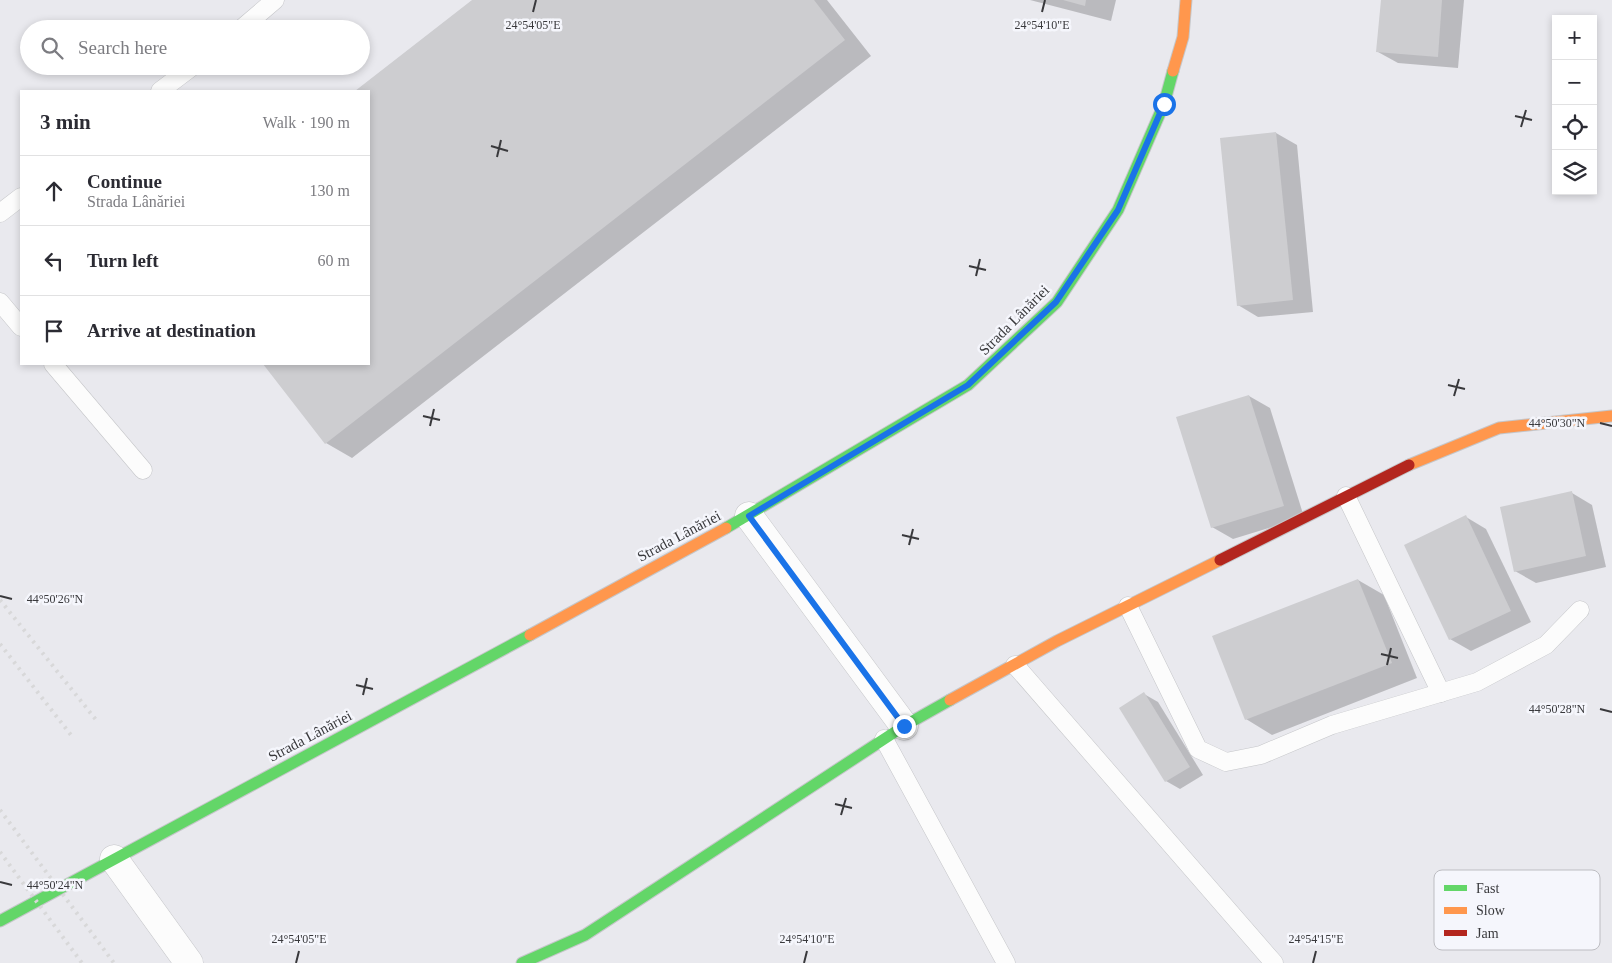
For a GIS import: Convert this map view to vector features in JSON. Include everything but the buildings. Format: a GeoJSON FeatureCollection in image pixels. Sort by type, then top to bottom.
{"type":"FeatureCollection","features":[{"type":"Feature","properties":{"kind":"street","name":"Strada Lânăriei"},"geometry":{"type":"LineString","coordinates":[[0,921],[749,516],[968,385],[1056,302],[1118,210],[1164,104],[1183,38],[1186,0]]}},
{"type":"Feature","properties":{"kind":"street"},"geometry":{"type":"LineString","coordinates":[[522,963],[585,935],[894,733],[1057,641],[1407,466],[1499,428],[1612,416]]}},
{"type":"Feature","properties":{"kind":"street"},"geometry":{"type":"LineString","coordinates":[[749,516],[894,733]]}},
{"type":"Feature","properties":{"kind":"street"},"geometry":{"type":"LineString","coordinates":[[114,859],[189,963]]}},
{"type":"Feature","properties":{"kind":"lane"},"geometry":{"type":"LineString","coordinates":[[252,20],[275,0]]}},
{"type":"Feature","properties":{"kind":"lane"},"geometry":{"type":"LineString","coordinates":[[161,90],[181,75]]}},
{"type":"Feature","properties":{"kind":"lane"},"geometry":{"type":"LineString","coordinates":[[0,213],[20,198]]}},
{"type":"Feature","properties":{"kind":"lane"},"geometry":{"type":"LineString","coordinates":[[0,302],[20,326]]}},
{"type":"Feature","properties":{"kind":"lane"},"geometry":{"type":"LineString","coordinates":[[53,365],[143,470]]}},
{"type":"Feature","properties":{"kind":"lane"},"geometry":{"type":"LineString","coordinates":[[1346,496],[1441,693]]}},
{"type":"Feature","properties":{"kind":"lane"},"geometry":{"type":"LineString","coordinates":[[1128,606],[1198,749],[1226,762],[1260,755],[1332,725],[1477,682],[1546,645],[1580,610]]}},
{"type":"Feature","properties":{"kind":"lane"},"geometry":{"type":"LineString","coordinates":[[1015,665],[1274,963]]}},
{"type":"Feature","properties":{"kind":"lane"},"geometry":{"type":"LineString","coordinates":[[894,733],[1006,963]]}},
{"type":"Feature","properties":{"kind":"railway"},"geometry":{"type":"LineString","coordinates":[[0,600],[97,721]]}},
{"type":"Feature","properties":{"kind":"railway"},"geometry":{"type":"LineString","coordinates":[[0,644],[71,735]]}},
{"type":"Feature","properties":{"kind":"railway"},"geometry":{"type":"LineString","coordinates":[[0,810],[114,963]]}},
{"type":"Feature","properties":{"kind":"railway"},"geometry":{"type":"LineString","coordinates":[[0,852],[82,963]]}},
{"type":"Feature","properties":{"kind":"traffic: fast"},"geometry":{"type":"LineString","coordinates":[[726,528],[968,385],[1057,302],[1118,210],[1164,104],[1173,71]]}},
{"type":"Feature","properties":{"kind":"traffic: fast"},"geometry":{"type":"LineString","coordinates":[[0,921],[530,635]]}},
{"type":"Feature","properties":{"kind":"traffic: fast"},"geometry":{"type":"LineString","coordinates":[[522,963],[585,935],[904,726],[950,700]]}},
{"type":"Feature","properties":{"kind":"traffic: slow"},"geometry":{"type":"LineString","coordinates":[[1173,71],[1183,37],[1186,0]]}},
{"type":"Feature","properties":{"kind":"traffic: slow"},"geometry":{"type":"LineString","coordinates":[[1409,465],[1499,428],[1612,416]]}},
{"type":"Feature","properties":{"kind":"traffic: slow"},"geometry":{"type":"LineString","coordinates":[[530,635],[726,528]]}},
{"type":"Feature","properties":{"kind":"traffic: slow"},"geometry":{"type":"LineString","coordinates":[[950,700],[1057,641],[1220,560]]}},
{"type":"Feature","properties":{"kind":"traffic: jam"},"geometry":{"type":"LineString","coordinates":[[1220,560],[1409,465]]}},
{"type":"Feature","properties":{"kind":"route"},"geometry":{"type":"LineString","coordinates":[[904,726],[749,516],[968,385],[1056,302],[1118,210],[1164,104]]}}]}
